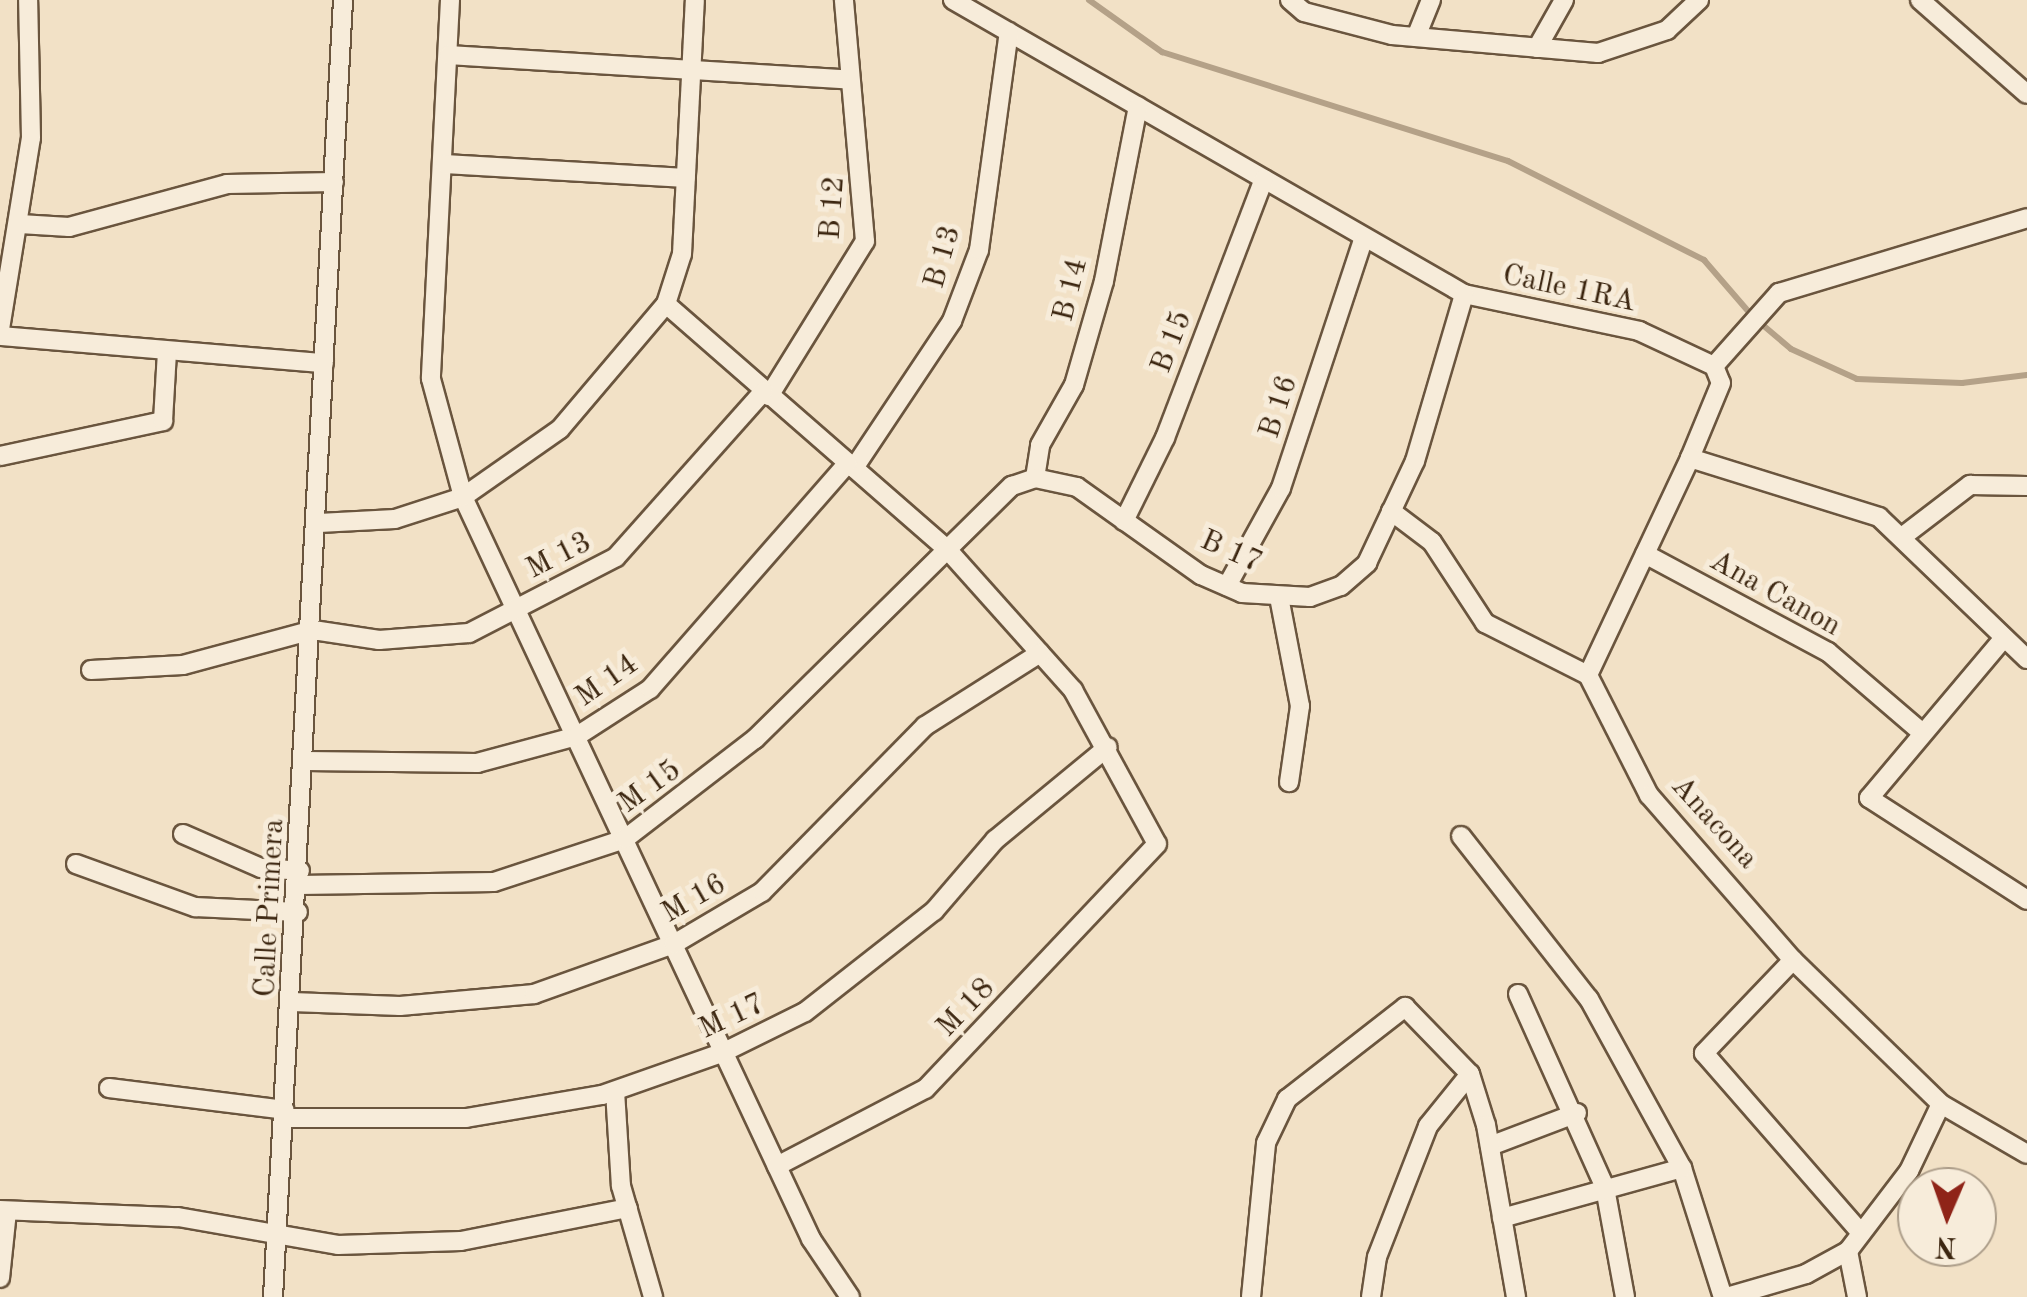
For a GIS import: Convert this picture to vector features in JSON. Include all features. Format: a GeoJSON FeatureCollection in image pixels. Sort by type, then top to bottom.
{"type":"FeatureCollection","features":[{"type":"Feature","properties":{"kind":"street"},"geometry":{"type":"LineString","coordinates":[[28,0],[32,138],[0,333],[167,352],[324,363]]}},
{"type":"Feature","properties":{"kind":"street","name":"Calle Primera"},"geometry":{"type":"LineString","coordinates":[[273,1297],[300,878],[343,0]]}},
{"type":"Feature","properties":{"kind":"street"},"geometry":{"type":"LineString","coordinates":[[450,0],[445,164],[431,378],[463,497],[777,1166],[850,1297]]}},
{"type":"Feature","properties":{"kind":"street"},"geometry":{"type":"LineString","coordinates":[[319,523],[395,518],[463,497],[560,429],[666,304],[682,254],[695,0]]}},
{"type":"Feature","properties":{"kind":"street","name":"B 12"},"geometry":{"type":"LineString","coordinates":[[766,393],[865,241],[864,166],[847,79],[844,0]]}},
{"type":"Feature","properties":{"kind":"street","name":"Calle 1RA"},"geometry":{"type":"LineString","coordinates":[[953,0],[1464,294],[1639,330],[1714,366]]}},
{"type":"Feature","properties":{"kind":"street"},"geometry":{"type":"LineString","coordinates":[[1290,0],[1304,12],[1416,38],[1598,53],[1667,30],[1699,0]]}},
{"type":"Feature","properties":{"kind":"street"},"geometry":{"type":"LineString","coordinates":[[1416,38],[1432,0]]}},
{"type":"Feature","properties":{"kind":"street"},"geometry":{"type":"LineString","coordinates":[[1537,48],[1564,0]]}},
{"type":"Feature","properties":{"kind":"street"},"geometry":{"type":"LineString","coordinates":[[1920,0],[2027,94]]}},
{"type":"Feature","properties":{"kind":"street","name":"B 13"},"geometry":{"type":"LineString","coordinates":[[851,466],[952,322],[979,250],[1008,32]]}},
{"type":"Feature","properties":{"kind":"street"},"geometry":{"type":"LineString","coordinates":[[449,56],[847,79]]}},
{"type":"Feature","properties":{"kind":"street","name":"B 14"},"geometry":{"type":"LineString","coordinates":[[1035,478],[1040,444],[1074,385],[1104,281],[1138,106]]}},
{"type":"Feature","properties":{"kind":"street"},"geometry":{"type":"LineString","coordinates":[[445,164],[686,178]]}},
{"type":"Feature","properties":{"kind":"street","name":"B 15"},"geometry":{"type":"LineString","coordinates":[[1124,521],[1165,438],[1264,179]]}},
{"type":"Feature","properties":{"kind":"street"},"geometry":{"type":"LineString","coordinates":[[20,224],[69,227],[227,184],[334,182]]}},
{"type":"Feature","properties":{"kind":"street"},"geometry":{"type":"LineString","coordinates":[[1391,512],[1432,542],[1485,622],[1588,675],[1722,383],[1714,366],[1779,293],[2027,218]]}},
{"type":"Feature","properties":{"kind":"street","name":"B 16"},"geometry":{"type":"LineString","coordinates":[[1226,586],[1281,488],[1364,236]]}},
{"type":"Feature","properties":{"kind":"street","name":"B 17"},"geometry":{"type":"LineString","coordinates":[[1035,478],[1076,487],[1226,586],[1280,597],[1341,586],[1368,563],[1391,512],[1464,294]]}},
{"type":"Feature","properties":{"kind":"street"},"geometry":{"type":"LineString","coordinates":[[666,304],[946,548],[1040,653],[1108,747]]}},
{"type":"Feature","properties":{"kind":"street"},"geometry":{"type":"LineString","coordinates":[[0,456],[163,420],[167,352]]}},
{"type":"Feature","properties":{"kind":"street","name":"M 13"},"geometry":{"type":"LineString","coordinates":[[312,630],[379,640],[470,634],[616,556],[766,393]]}},
{"type":"Feature","properties":{"kind":"street"},"geometry":{"type":"LineString","coordinates":[[1690,458],[1879,518],[2027,659]]}},
{"type":"Feature","properties":{"kind":"street","name":"M 14"},"geometry":{"type":"LineString","coordinates":[[306,761],[477,762],[576,736],[650,689],[851,466]]}},
{"type":"Feature","properties":{"kind":"street"},"geometry":{"type":"LineString","coordinates":[[946,548],[1012,486],[1035,478]]}},
{"type":"Feature","properties":{"kind":"street"},"geometry":{"type":"LineString","coordinates":[[1902,536],[1970,485],[2027,486]]}},
{"type":"Feature","properties":{"kind":"street","name":"M 15"},"geometry":{"type":"LineString","coordinates":[[183,834],[261,868],[300,878],[494,882],[625,839],[755,738],[946,548]]}},
{"type":"Feature","properties":{"kind":"street","name":"Ana Canon"},"geometry":{"type":"LineString","coordinates":[[1645,554],[1828,652],[1919,730]]}},
{"type":"Feature","properties":{"kind":"street"},"geometry":{"type":"LineString","coordinates":[[1280,597],[1300,706],[1289,782]]}},
{"type":"Feature","properties":{"kind":"street"},"geometry":{"type":"LineString","coordinates":[[91,670],[182,665],[312,630]]}},
{"type":"Feature","properties":{"kind":"street"},"geometry":{"type":"LineString","coordinates":[[2003,639],[1919,730],[1869,798],[2027,900]]}},
{"type":"Feature","properties":{"kind":"street","name":"M 16"},"geometry":{"type":"LineString","coordinates":[[292,1002],[400,1006],[534,994],[674,944],[762,892],[926,726],[1040,653]]}},
{"type":"Feature","properties":{"kind":"street","name":"Anacona"},"geometry":{"type":"LineString","coordinates":[[1588,675],[1649,795],[1793,960],[1941,1104],[2027,1154]]}},
{"type":"Feature","properties":{"kind":"street","name":"M 18"},"geometry":{"type":"LineString","coordinates":[[777,1166],[925,1089],[1157,844],[1108,747]]}},
{"type":"Feature","properties":{"kind":"street","name":"M 17"},"geometry":{"type":"LineString","coordinates":[[109,1088],[285,1114],[466,1118],[615,1091],[724,1052],[805,1012],[934,911],[995,840],[1108,747]]}},
{"type":"Feature","properties":{"kind":"street"},"geometry":{"type":"LineString","coordinates":[[1461,836],[1589,999],[1682,1168],[1725,1297],[1806,1274],[1848,1251],[1909,1171],[1941,1104]]}},
{"type":"Feature","properties":{"kind":"street"},"geometry":{"type":"LineString","coordinates":[[76,864],[194,907],[298,912]]}},
{"type":"Feature","properties":{"kind":"street"},"geometry":{"type":"LineString","coordinates":[[1793,960],[1704,1053],[1861,1233]]}},
{"type":"Feature","properties":{"kind":"street"},"geometry":{"type":"LineString","coordinates":[[1518,994],[1576,1114],[1606,1194],[1624,1297]]}},
{"type":"Feature","properties":{"kind":"street"},"geometry":{"type":"LineString","coordinates":[[1251,1297],[1266,1143],[1286,1099],[1405,1006],[1470,1074],[1490,1146],[1516,1297]]}},
{"type":"Feature","properties":{"kind":"street"},"geometry":{"type":"LineString","coordinates":[[1370,1297],[1377,1256],[1428,1126],[1470,1074]]}},
{"type":"Feature","properties":{"kind":"street"},"geometry":{"type":"LineString","coordinates":[[615,1091],[628,1208],[653,1297]]}},
{"type":"Feature","properties":{"kind":"street"},"geometry":{"type":"LineString","coordinates":[[1490,1146],[1576,1114]]}},
{"type":"Feature","properties":{"kind":"street"},"geometry":{"type":"LineString","coordinates":[[1502,1218],[1606,1194],[1682,1168]]}},
{"type":"Feature","properties":{"kind":"street"},"geometry":{"type":"LineString","coordinates":[[0,1278],[4,1210],[178,1217],[277,1239],[461,1241],[628,1208]]}},
{"type":"Feature","properties":{"kind":"street"},"geometry":{"type":"LineString","coordinates":[[1848,1251],[1856,1297]]}},
{"type":"Feature","properties":{"kind":"waterway"},"geometry":{"type":"LineString","coordinates":[[1089,0],[1162,52],[1508,161],[1704,260],[1748,311]]}},
{"type":"Feature","properties":{"kind":"waterway"},"geometry":{"type":"LineString","coordinates":[[1758,321],[1791,349],[1857,379],[1962,383],[2027,375]]}}]}
